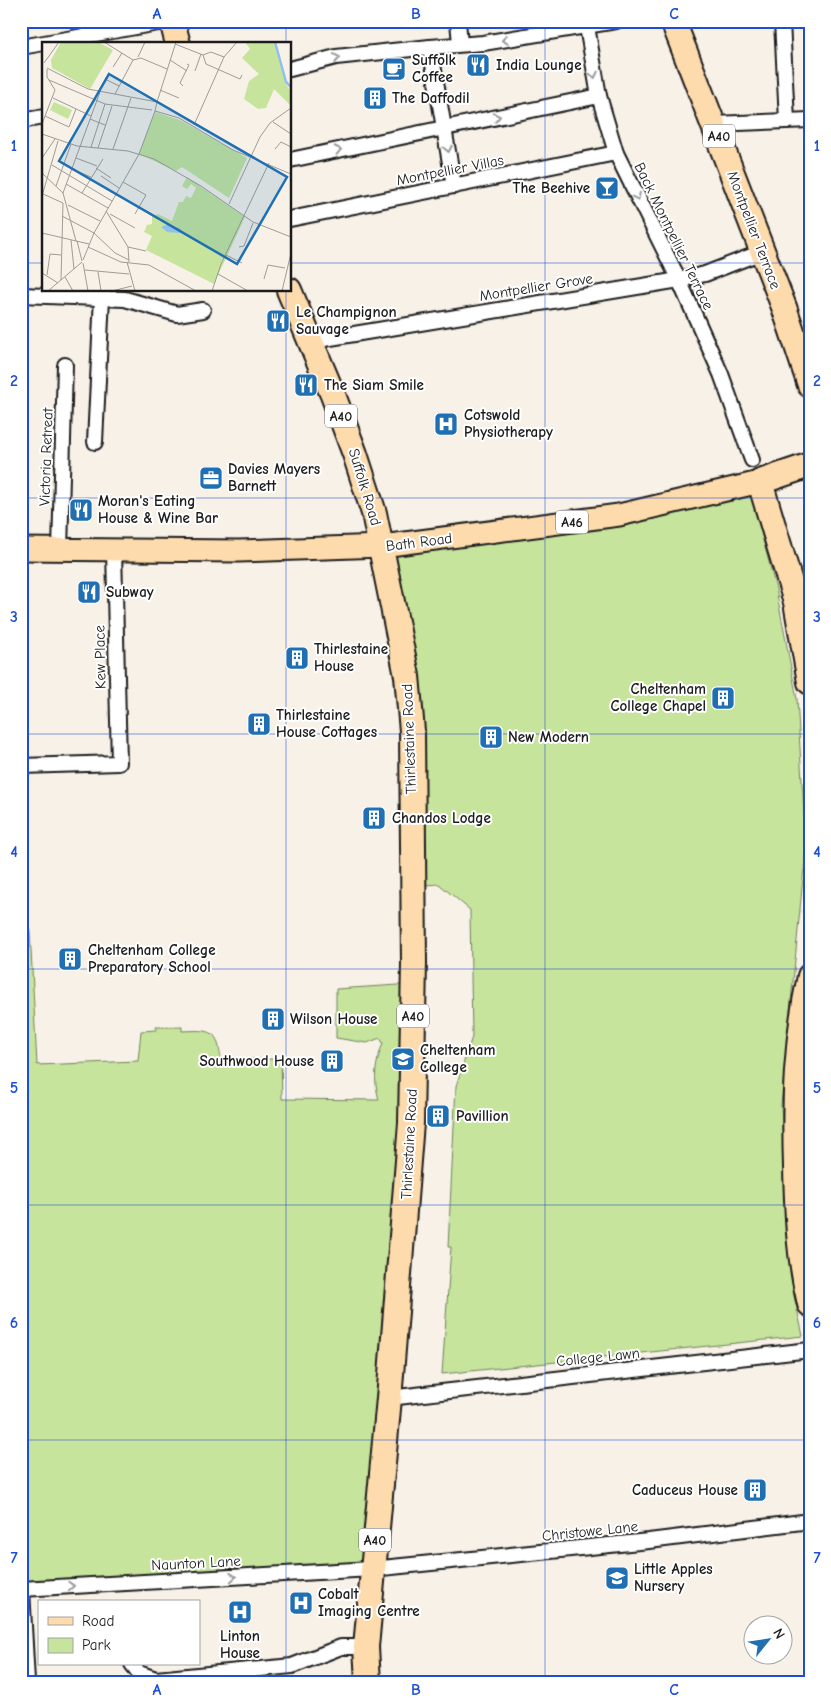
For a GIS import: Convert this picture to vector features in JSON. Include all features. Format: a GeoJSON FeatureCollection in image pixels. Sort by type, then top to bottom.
{"type":"FeatureCollection","features":[{"type":"Feature","properties":{"kind":"highway"},"geometry":{"type":"LineString","coordinates":[[171,21],[177,42]]}},
{"type":"Feature","properties":{"kind":"highway","name":"Montpellier Terrace"},"geometry":{"type":"LineString","coordinates":[[673,21],[799,349],[810,384]]}},
{"type":"Feature","properties":{"kind":"highway","name":"Suffolk Road"},"geometry":{"type":"LineString","coordinates":[[289,291],[312,341],[355,454],[382,546]]}},
{"type":"Feature","properties":{"kind":"highway","name":"Bath Road"},"geometry":{"type":"LineString","coordinates":[[756,471],[810,465]]}},
{"type":"Feature","properties":{"kind":"highway"},"geometry":{"type":"LineString","coordinates":[[756,471],[796,602],[810,682]]}},
{"type":"Feature","properties":{"kind":"highway","name":"Thirlestaine Road"},"geometry":{"type":"LineString","coordinates":[[368,1682],[366,1646],[389,1398],[411,1123],[414,963],[412,731],[407,676],[382,546]]}},
{"type":"Feature","properties":{"kind":"highway"},"geometry":{"type":"LineString","coordinates":[[810,976],[800,1027],[794,1102],[800,1254],[810,1304]]}},
{"type":"Feature","properties":{"kind":"main road","name":"Bath Road"},"geometry":{"type":"LineString","coordinates":[[21,549],[239,551],[382,546],[619,516],[756,471]]}},
{"type":"Feature","properties":{"kind":"street"},"geometry":{"type":"LineString","coordinates":[[50,42],[171,21]]}},
{"type":"Feature","properties":{"kind":"street"},"geometry":{"type":"LineString","coordinates":[[458,21],[460,44]]}},
{"type":"Feature","properties":{"kind":"street"},"geometry":{"type":"LineString","coordinates":[[291,69],[336,58],[460,44],[483,44],[586,24],[616,21]]}},
{"type":"Feature","properties":{"kind":"street"},"geometry":{"type":"LineString","coordinates":[[782,21],[787,121]]}},
{"type":"Feature","properties":{"kind":"street","name":"Back Montpellier Terrace"},"geometry":{"type":"LineString","coordinates":[[586,24],[599,96],[616,154],[679,280],[722,374],[756,471]]}},
{"type":"Feature","properties":{"kind":"street"},"geometry":{"type":"LineString","coordinates":[[21,47],[42,43]]}},
{"type":"Feature","properties":{"kind":"street"},"geometry":{"type":"LineString","coordinates":[[430,47],[454,186]]}},
{"type":"Feature","properties":{"kind":"street"},"geometry":{"type":"LineString","coordinates":[[291,160],[599,96]]}},
{"type":"Feature","properties":{"kind":"street"},"geometry":{"type":"LineString","coordinates":[[21,121],[42,117]]}},
{"type":"Feature","properties":{"kind":"street"},"geometry":{"type":"LineString","coordinates":[[714,124],[810,120]]}},
{"type":"Feature","properties":{"kind":"street","name":"Montpellier Villas"},"geometry":{"type":"LineString","coordinates":[[291,219],[616,154]]}},
{"type":"Feature","properties":{"kind":"street","name":"Montpellier Grove"},"geometry":{"type":"LineString","coordinates":[[312,341],[679,280],[705,274],[762,252]]}},
{"type":"Feature","properties":{"kind":"street"},"geometry":{"type":"LineString","coordinates":[[21,295],[102,297],[124,294],[177,314],[203,310]]}},
{"type":"Feature","properties":{"kind":"street"},"geometry":{"type":"LineString","coordinates":[[95,442],[102,297]]}},
{"type":"Feature","properties":{"kind":"street","name":"Victoria Retreat"},"geometry":{"type":"LineString","coordinates":[[60,550],[64,365]]}},
{"type":"Feature","properties":{"kind":"street","name":"Kew Place"},"geometry":{"type":"LineString","coordinates":[[21,766],[119,762],[114,550]]}},
{"type":"Feature","properties":{"kind":"street","name":"College Lawn"},"geometry":{"type":"LineString","coordinates":[[389,1398],[810,1350]]}},
{"type":"Feature","properties":{"kind":"street","name":"Christowe Lane"},"geometry":{"type":"LineString","coordinates":[[372,1569],[644,1542],[810,1521]]}},
{"type":"Feature","properties":{"kind":"street","name":"Naunton Lane"},"geometry":{"type":"LineString","coordinates":[[22,1589],[372,1569]]}},
{"type":"Feature","properties":{"kind":"street"},"geometry":{"type":"LineString","coordinates":[[22,1589],[27,1682]]}},
{"type":"Feature","properties":{"kind":"street"},"geometry":{"type":"LineString","coordinates":[[133,1666],[138,1673],[156,1679],[292,1666],[341,1647],[366,1646]]}},
{"type":"Feature","properties":{"kind":"green space"},"geometry":{"type":"Polygon","coordinates":[[[750,490],[776,589],[797,699],[806,847],[781,1105],[789,1255],[793,1291],[803,1336],[442,1374],[451,1247],[448,1247],[456,1086],[472,1037],[470,910],[439,884],[413,886],[412,731],[382,546],[750,490]]]}},
{"type":"Feature","properties":{"kind":"green space"},"geometry":{"type":"Polygon","coordinates":[[[21,927],[30,930],[37,1065],[138,1061],[141,1031],[156,1030],[156,1027],[182,1027],[182,1031],[206,1031],[215,1036],[221,1059],[281,1059],[282,1099],[379,1100],[376,1071],[383,1043],[380,1038],[367,1043],[336,1038],[336,989],[414,984],[372,1569],[21,1589],[21,927]]]}},
{"type":"Feature","properties":{"kind":"place","name":"India Lounge"},"geometry":{"type":"Point","coordinates":[478,65]}},
{"type":"Feature","properties":{"kind":"place","name":"Suffolk Coffee"},"geometry":{"type":"Point","coordinates":[394,69]}},
{"type":"Feature","properties":{"kind":"place","name":"The Daffodil"},"geometry":{"type":"Point","coordinates":[375,98]}},
{"type":"Feature","properties":{"kind":"place","name":"The Beehive"},"geometry":{"type":"Point","coordinates":[607,188]}},
{"type":"Feature","properties":{"kind":"place","name":"Le Champignon Sauvage"},"geometry":{"type":"Point","coordinates":[278,321]}},
{"type":"Feature","properties":{"kind":"place","name":"The Siam Smile"},"geometry":{"type":"Point","coordinates":[306,385]}},
{"type":"Feature","properties":{"kind":"place","name":"Cotswold Physiotherapy"},"geometry":{"type":"Point","coordinates":[446,424]}},
{"type":"Feature","properties":{"kind":"place","name":"Davies Mayers Barnett"},"geometry":{"type":"Point","coordinates":[211,478]}},
{"type":"Feature","properties":{"kind":"place","name":"Moran's Eating House & Wine Bar"},"geometry":{"type":"Point","coordinates":[81,510]}},
{"type":"Feature","properties":{"kind":"place","name":"Subway"},"geometry":{"type":"Point","coordinates":[89,592]}},
{"type":"Feature","properties":{"kind":"place","name":"Thirlestaine House"},"geometry":{"type":"Point","coordinates":[297,658]}},
{"type":"Feature","properties":{"kind":"place","name":"Cheltenham College Chapel"},"geometry":{"type":"Point","coordinates":[723,698]}},
{"type":"Feature","properties":{"kind":"place","name":"Thirlestaine House Cottages"},"geometry":{"type":"Point","coordinates":[259,724]}},
{"type":"Feature","properties":{"kind":"place","name":"New Modern"},"geometry":{"type":"Point","coordinates":[491,737]}},
{"type":"Feature","properties":{"kind":"place","name":"Chandos Lodge"},"geometry":{"type":"Point","coordinates":[374,818]}},
{"type":"Feature","properties":{"kind":"place","name":"Cheltenham College Preparatory School"},"geometry":{"type":"Point","coordinates":[70,959]}},
{"type":"Feature","properties":{"kind":"place","name":"Wilson House"},"geometry":{"type":"Point","coordinates":[273,1019]}},
{"type":"Feature","properties":{"kind":"place","name":"Cheltenham College"},"geometry":{"type":"Point","coordinates":[403,1059]}},
{"type":"Feature","properties":{"kind":"place","name":"Southwood House"},"geometry":{"type":"Point","coordinates":[332,1061]}},
{"type":"Feature","properties":{"kind":"place","name":"Pavillion"},"geometry":{"type":"Point","coordinates":[438,1116]}},
{"type":"Feature","properties":{"kind":"place","name":"Caduceus House"},"geometry":{"type":"Point","coordinates":[755,1490]}},
{"type":"Feature","properties":{"kind":"place","name":"Little Apples Nursery"},"geometry":{"type":"Point","coordinates":[617,1578]}},
{"type":"Feature","properties":{"kind":"place","name":"Cobalt Imaging Centre"},"geometry":{"type":"Point","coordinates":[301,1603]}},
{"type":"Feature","properties":{"kind":"place","name":"Linton House"},"geometry":{"type":"Point","coordinates":[240,1612]}}]}
